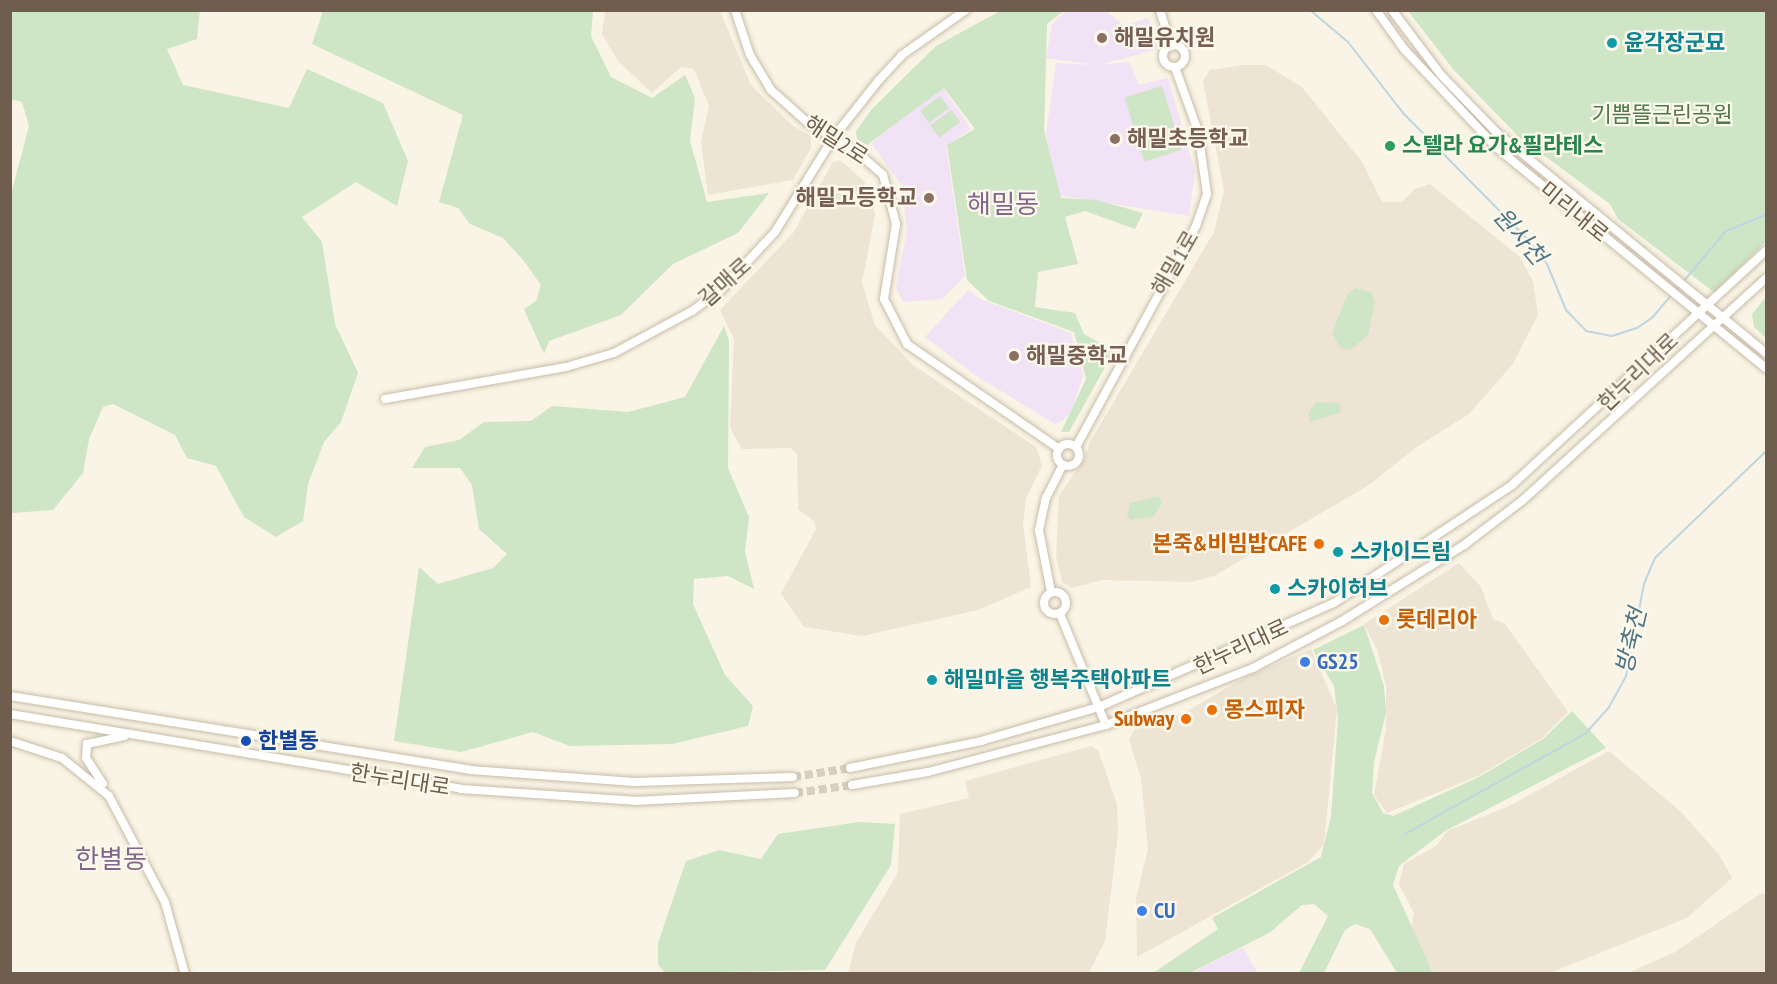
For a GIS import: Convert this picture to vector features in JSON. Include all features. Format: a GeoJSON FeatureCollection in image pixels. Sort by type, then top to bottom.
{"type":"FeatureCollection","features":[{"type":"Feature","properties":{"kind":"street","name":"해밀2로"},"geometry":{"type":"LineString","coordinates":[[735,10],[750,55],[771,90],[833,138],[880,170],[891,194],[896,224],[884,299],[908,344],[1059,449]]}},
{"type":"Feature","properties":{"kind":"street","name":"갈매로"},"geometry":{"type":"LineString","coordinates":[[385,399],[566,367],[614,353],[659,332],[720,291],[753,258],[775,232],[833,138],[902,55],[966,10]]}},
{"type":"Feature","properties":{"kind":"street"},"geometry":{"type":"LineString","coordinates":[[1160,10],[1171,46],[1184,55],[1175,67],[1163,59],[1171,46]]}},
{"type":"Feature","properties":{"kind":"street","name":"미리내로"},"geometry":{"type":"LineString","coordinates":[[1376,10],[1404,49],[1477,130],[1767,368]]}},
{"type":"Feature","properties":{"kind":"street","name":"미리내로"},"geometry":{"type":"LineString","coordinates":[[1392,10],[1441,75],[1489,125],[1710,303],[1767,353]]}},
{"type":"Feature","properties":{"kind":"street","name":"해밀1로"},"geometry":{"type":"LineString","coordinates":[[1076,447],[1196,226],[1207,194],[1198,131],[1175,67]]}},
{"type":"Feature","properties":{"kind":"street","name":"한누리대로"},"geometry":{"type":"LineString","coordinates":[[850,768],[981,741],[1099,707],[1285,628],[1389,569],[1512,486],[1767,251]]}},
{"type":"Feature","properties":{"kind":"street","name":"한누리대로"},"geometry":{"type":"LineString","coordinates":[[852,785],[939,770],[1106,725],[1196,693],[1294,648],[1464,546],[1590,442],[1764,281]]}},
{"type":"Feature","properties":{"kind":"street"},"geometry":{"type":"LineString","coordinates":[[1063,465],[1058,458],[1059,449],[1066,444],[1076,447],[1078,460],[1063,465],[1046,498],[1039,530],[1051,592],[1045,607],[1060,614],[1106,725]]}},
{"type":"Feature","properties":{"kind":"street"},"geometry":{"type":"LineString","coordinates":[[1051,592],[1060,592],[1066,600],[1060,614]]}},
{"type":"Feature","properties":{"kind":"street","name":"한누리대로"},"geometry":{"type":"LineString","coordinates":[[10,696],[471,770],[635,782],[794,777]]}},
{"type":"Feature","properties":{"kind":"street","name":"한누리대로"},"geometry":{"type":"LineString","coordinates":[[10,714],[460,789],[635,801],[795,793]]}},
{"type":"Feature","properties":{"kind":"street"},"geometry":{"type":"LineString","coordinates":[[130,734],[87,744],[86,758],[109,795],[165,902],[185,974]]}},
{"type":"Feature","properties":{"kind":"street"},"geometry":{"type":"LineString","coordinates":[[10,741],[62,758],[109,795]]}},
{"type":"Feature","properties":{"kind":"shaded area"},"geometry":{"type":"Polygon","coordinates":[[[605,11],[720,11],[751,85],[793,126],[811,136],[811,148],[793,180],[708,195],[701,142],[709,106],[694,69],[681,67],[652,93],[618,61],[602,34],[605,11]]]}},
{"type":"Feature","properties":{"kind":"shaded area","name":"해밀초등학교"},"geometry":{"type":"Polygon","coordinates":[[[1066,11],[1106,11],[1124,26],[1148,18],[1158,49],[1098,65],[1129,62],[1139,85],[1168,78],[1195,171],[1189,216],[1058,195],[1046,134],[1056,63],[1095,65],[1046,58],[1052,24],[1066,11]]]}},
{"type":"Feature","properties":{"kind":"shaded area"},"geometry":{"type":"Polygon","coordinates":[[[1243,65],[1266,65],[1302,87],[1362,162],[1382,202],[1402,202],[1415,189],[1430,184],[1520,257],[1533,281],[1538,315],[1512,365],[1469,414],[1418,446],[1369,485],[1214,576],[1191,582],[1102,580],[1072,588],[1062,582],[1056,556],[1059,496],[1085,458],[1090,442],[1214,232],[1224,191],[1203,81],[1210,70],[1243,65]]]}},
{"type":"Feature","properties":{"kind":"shaded area","name":"해밀고등학교"},"geometry":{"type":"Polygon","coordinates":[[[943,88],[971,129],[946,146],[965,276],[942,299],[903,302],[896,287],[907,232],[902,186],[871,143],[943,88]]]}},
{"type":"Feature","properties":{"kind":"shaded area"},"geometry":{"type":"Polygon","coordinates":[[[840,160],[865,182],[875,214],[862,283],[875,325],[913,365],[1036,447],[1042,465],[1026,499],[1023,523],[1031,587],[978,610],[862,636],[804,627],[781,594],[816,529],[814,521],[798,509],[797,454],[791,448],[742,449],[730,428],[734,339],[720,310],[793,233],[833,162],[840,160]]]}},
{"type":"Feature","properties":{"kind":"shaded area","name":"해밀중학교"},"geometry":{"type":"Polygon","coordinates":[[[968,290],[982,300],[1071,333],[1083,376],[1071,412],[1062,421],[1055,424],[975,375],[925,337],[968,290]]]}},
{"type":"Feature","properties":{"kind":"shaded area"},"geometry":{"type":"Polygon","coordinates":[[[1459,563],[1481,587],[1493,619],[1505,624],[1568,712],[1542,738],[1478,776],[1387,813],[1374,795],[1386,729],[1386,686],[1378,652],[1364,624],[1459,563]]]}},
{"type":"Feature","properties":{"kind":"shaded area"},"geometry":{"type":"Polygon","coordinates":[[[1311,649],[1337,709],[1324,844],[1308,862],[1137,957],[1136,898],[1148,849],[1141,778],[1129,740],[1134,730],[1185,712],[1246,677],[1311,649]]]}},
{"type":"Feature","properties":{"kind":"shaded area"},"geometry":{"type":"Polygon","coordinates":[[[1091,746],[1098,750],[1117,804],[1118,833],[1105,941],[1089,973],[848,973],[856,943],[898,873],[900,814],[969,798],[965,781],[1091,746]]]}},
{"type":"Feature","properties":{"kind":"shaded area"},"geometry":{"type":"Polygon","coordinates":[[[1609,751],[1681,812],[1720,856],[1732,878],[1687,918],[1550,973],[1434,973],[1411,929],[1414,913],[1399,884],[1404,864],[1436,846],[1447,831],[1509,806],[1609,751]]]}},
{"type":"Feature","properties":{"kind":"shaded area"},"geometry":{"type":"Polygon","coordinates":[[[1760,894],[1766,894],[1766,973],[1628,973],[1675,952],[1760,894]]]}},
{"type":"Feature","properties":{"kind":"shaded area"},"geometry":{"type":"Polygon","coordinates":[[[1242,947],[1258,973],[1192,973],[1242,947]]]}},
{"type":"Feature","properties":{"kind":"green space"},"geometry":{"type":"Polygon","coordinates":[[[200,10],[197,39],[167,49],[183,85],[289,108],[307,69],[383,103],[408,161],[397,206],[356,182],[302,217],[322,242],[335,324],[358,373],[341,422],[324,442],[308,484],[303,521],[276,537],[244,517],[216,466],[187,458],[175,435],[113,404],[103,407],[89,439],[83,473],[53,510],[12,513],[10,198],[29,126],[22,102],[11,99],[11,11],[200,10]]]}},
{"type":"Feature","properties":{"kind":"green space"},"geometry":{"type":"Polygon","coordinates":[[[323,11],[593,11],[591,36],[611,77],[652,98],[685,75],[695,98],[690,141],[707,202],[769,193],[738,233],[673,264],[621,315],[549,341],[544,354],[524,309],[536,301],[541,285],[524,261],[503,238],[470,224],[458,208],[439,202],[463,115],[312,44],[323,11]]]}},
{"type":"Feature","properties":{"kind":"green space"},"geometry":{"type":"Polygon","coordinates":[[[1000,11],[1064,11],[1047,24],[1044,130],[1061,198],[1097,200],[1143,213],[1135,229],[1085,211],[1065,217],[1078,264],[1038,272],[1035,307],[1075,313],[1084,334],[1114,351],[1069,432],[1061,432],[1086,379],[1074,332],[989,301],[967,280],[947,145],[975,129],[944,88],[867,145],[857,139],[856,131],[872,109],[936,46],[1000,11]]]}},
{"type":"Feature","properties":{"kind":"green space","name":"기쁨뜰근린공원"},"geometry":{"type":"Polygon","coordinates":[[[1408,11],[1766,11],[1766,241],[1715,293],[1618,219],[1610,204],[1519,137],[1453,69],[1408,11]]]}},
{"type":"Feature","properties":{"kind":"green space"},"geometry":{"type":"Polygon","coordinates":[[[1162,86],[1182,150],[1144,161],[1125,97],[1162,86]]]}},
{"type":"Feature","properties":{"kind":"green space"},"geometry":{"type":"Polygon","coordinates":[[[940,96],[949,108],[929,123],[920,111],[940,96]]]}},
{"type":"Feature","properties":{"kind":"green space"},"geometry":{"type":"Polygon","coordinates":[[[951,110],[960,122],[939,138],[930,126],[951,110]]]}},
{"type":"Feature","properties":{"kind":"green space"},"geometry":{"type":"Polygon","coordinates":[[[1355,288],[1371,292],[1375,302],[1368,335],[1350,350],[1341,348],[1332,334],[1347,295],[1355,288]]]}},
{"type":"Feature","properties":{"kind":"green space"},"geometry":{"type":"Polygon","coordinates":[[[1766,297],[1766,338],[1754,327],[1752,314],[1766,297]]]}},
{"type":"Feature","properties":{"kind":"green space"},"geometry":{"type":"Polygon","coordinates":[[[724,326],[729,341],[728,468],[749,517],[745,552],[754,589],[728,576],[694,579],[693,604],[725,675],[753,706],[748,726],[672,744],[570,746],[533,732],[461,752],[394,741],[419,567],[438,584],[493,568],[507,554],[479,529],[472,485],[460,468],[412,468],[425,447],[459,440],[484,422],[531,421],[552,406],[628,412],[685,397],[724,326]]]}},
{"type":"Feature","properties":{"kind":"green space"},"geometry":{"type":"Polygon","coordinates":[[[1316,402],[1339,403],[1341,412],[1310,422],[1308,414],[1316,402]]]}},
{"type":"Feature","properties":{"kind":"green space"},"geometry":{"type":"Polygon","coordinates":[[[1159,496],[1162,503],[1154,516],[1131,520],[1127,517],[1130,503],[1159,496]]]}},
{"type":"Feature","properties":{"kind":"green space"},"geometry":{"type":"Polygon","coordinates":[[[1364,625],[1384,686],[1386,713],[1374,762],[1372,793],[1383,813],[1393,816],[1479,777],[1543,739],[1572,711],[1606,748],[1445,831],[1399,866],[1393,885],[1433,973],[1397,973],[1370,929],[1355,924],[1345,930],[1324,973],[1299,973],[1328,916],[1314,904],[1302,905],[1269,933],[1190,973],[1153,973],[1218,929],[1212,918],[1321,857],[1331,817],[1338,719],[1334,686],[1313,650],[1364,625]]]}},
{"type":"Feature","properties":{"kind":"green space"},"geometry":{"type":"Polygon","coordinates":[[[859,822],[895,824],[891,865],[825,970],[665,973],[658,964],[658,943],[686,861],[719,850],[761,859],[778,834],[859,822]]]}},
{"type":"Feature","properties":{"kind":"waterway","name":"원사천"},"geometry":{"type":"LineString","coordinates":[[1310,10],[1348,42],[1403,113],[1532,244],[1547,264],[1566,310],[1586,331],[1612,336],[1637,328],[1652,318],[1679,286]]}},
{"type":"Feature","properties":{"kind":"waterway","name":"원사천"},"geometry":{"type":"LineString","coordinates":[[1683,282],[1726,231],[1766,215]]}},
{"type":"Feature","properties":{"kind":"waterway","name":"방축천"},"geometry":{"type":"LineString","coordinates":[[1405,834],[1585,734],[1609,707],[1626,676],[1644,584],[1655,558],[1766,451]]}},
{"type":"Feature","properties":{"kind":"tunnel"},"geometry":{"type":"LineString","coordinates":[[793,777],[850,768]]}},
{"type":"Feature","properties":{"kind":"tunnel"},"geometry":{"type":"LineString","coordinates":[[795,793],[852,785]]}},
{"type":"Feature","properties":{"kind":"place","name":"해밀유치원"},"geometry":{"type":"Point","coordinates":[1102,38]}},
{"type":"Feature","properties":{"kind":"place","name":"윤각장군묘"},"geometry":{"type":"Point","coordinates":[1612,43]}},
{"type":"Feature","properties":{"kind":"place","name":"해밀초등학교"},"geometry":{"type":"Point","coordinates":[1115,139]}},
{"type":"Feature","properties":{"kind":"place","name":"스텔라 요가&필라테스"},"geometry":{"type":"Point","coordinates":[1390,146]}},
{"type":"Feature","properties":{"kind":"place","name":"해밀고등학교"},"geometry":{"type":"Point","coordinates":[929,198]}},
{"type":"Feature","properties":{"kind":"place","name":"해밀중학교"},"geometry":{"type":"Point","coordinates":[1014,356]}},
{"type":"Feature","properties":{"kind":"place","name":"본죽&비빔밥CAFE"},"geometry":{"type":"Point","coordinates":[1319,544]}},
{"type":"Feature","properties":{"kind":"place","name":"스카이드림"},"geometry":{"type":"Point","coordinates":[1338,552]}},
{"type":"Feature","properties":{"kind":"place","name":"스카이허브"},"geometry":{"type":"Point","coordinates":[1275,589]}},
{"type":"Feature","properties":{"kind":"place","name":"롯데리아"},"geometry":{"type":"Point","coordinates":[1384,620]}},
{"type":"Feature","properties":{"kind":"place","name":"GS25"},"geometry":{"type":"Point","coordinates":[1305,662]}},
{"type":"Feature","properties":{"kind":"place","name":"해밀마을 행복주택아파트"},"geometry":{"type":"Point","coordinates":[932,680]}},
{"type":"Feature","properties":{"kind":"place","name":"몽스피자"},"geometry":{"type":"Point","coordinates":[1212,710]}},
{"type":"Feature","properties":{"kind":"place","name":"Subway"},"geometry":{"type":"Point","coordinates":[1186,719]}},
{"type":"Feature","properties":{"kind":"place","name":"한별동"},"geometry":{"type":"Point","coordinates":[246,741]}},
{"type":"Feature","properties":{"kind":"place","name":"CU"},"geometry":{"type":"Point","coordinates":[1142,911]}},
{"type":"Feature","properties":{"kind":"district","name":"해밀동"},"geometry":{"type":"Point","coordinates":[1003,204]}},
{"type":"Feature","properties":{"kind":"district","name":"한별동"},"geometry":{"type":"Point","coordinates":[111,859]}}]}
